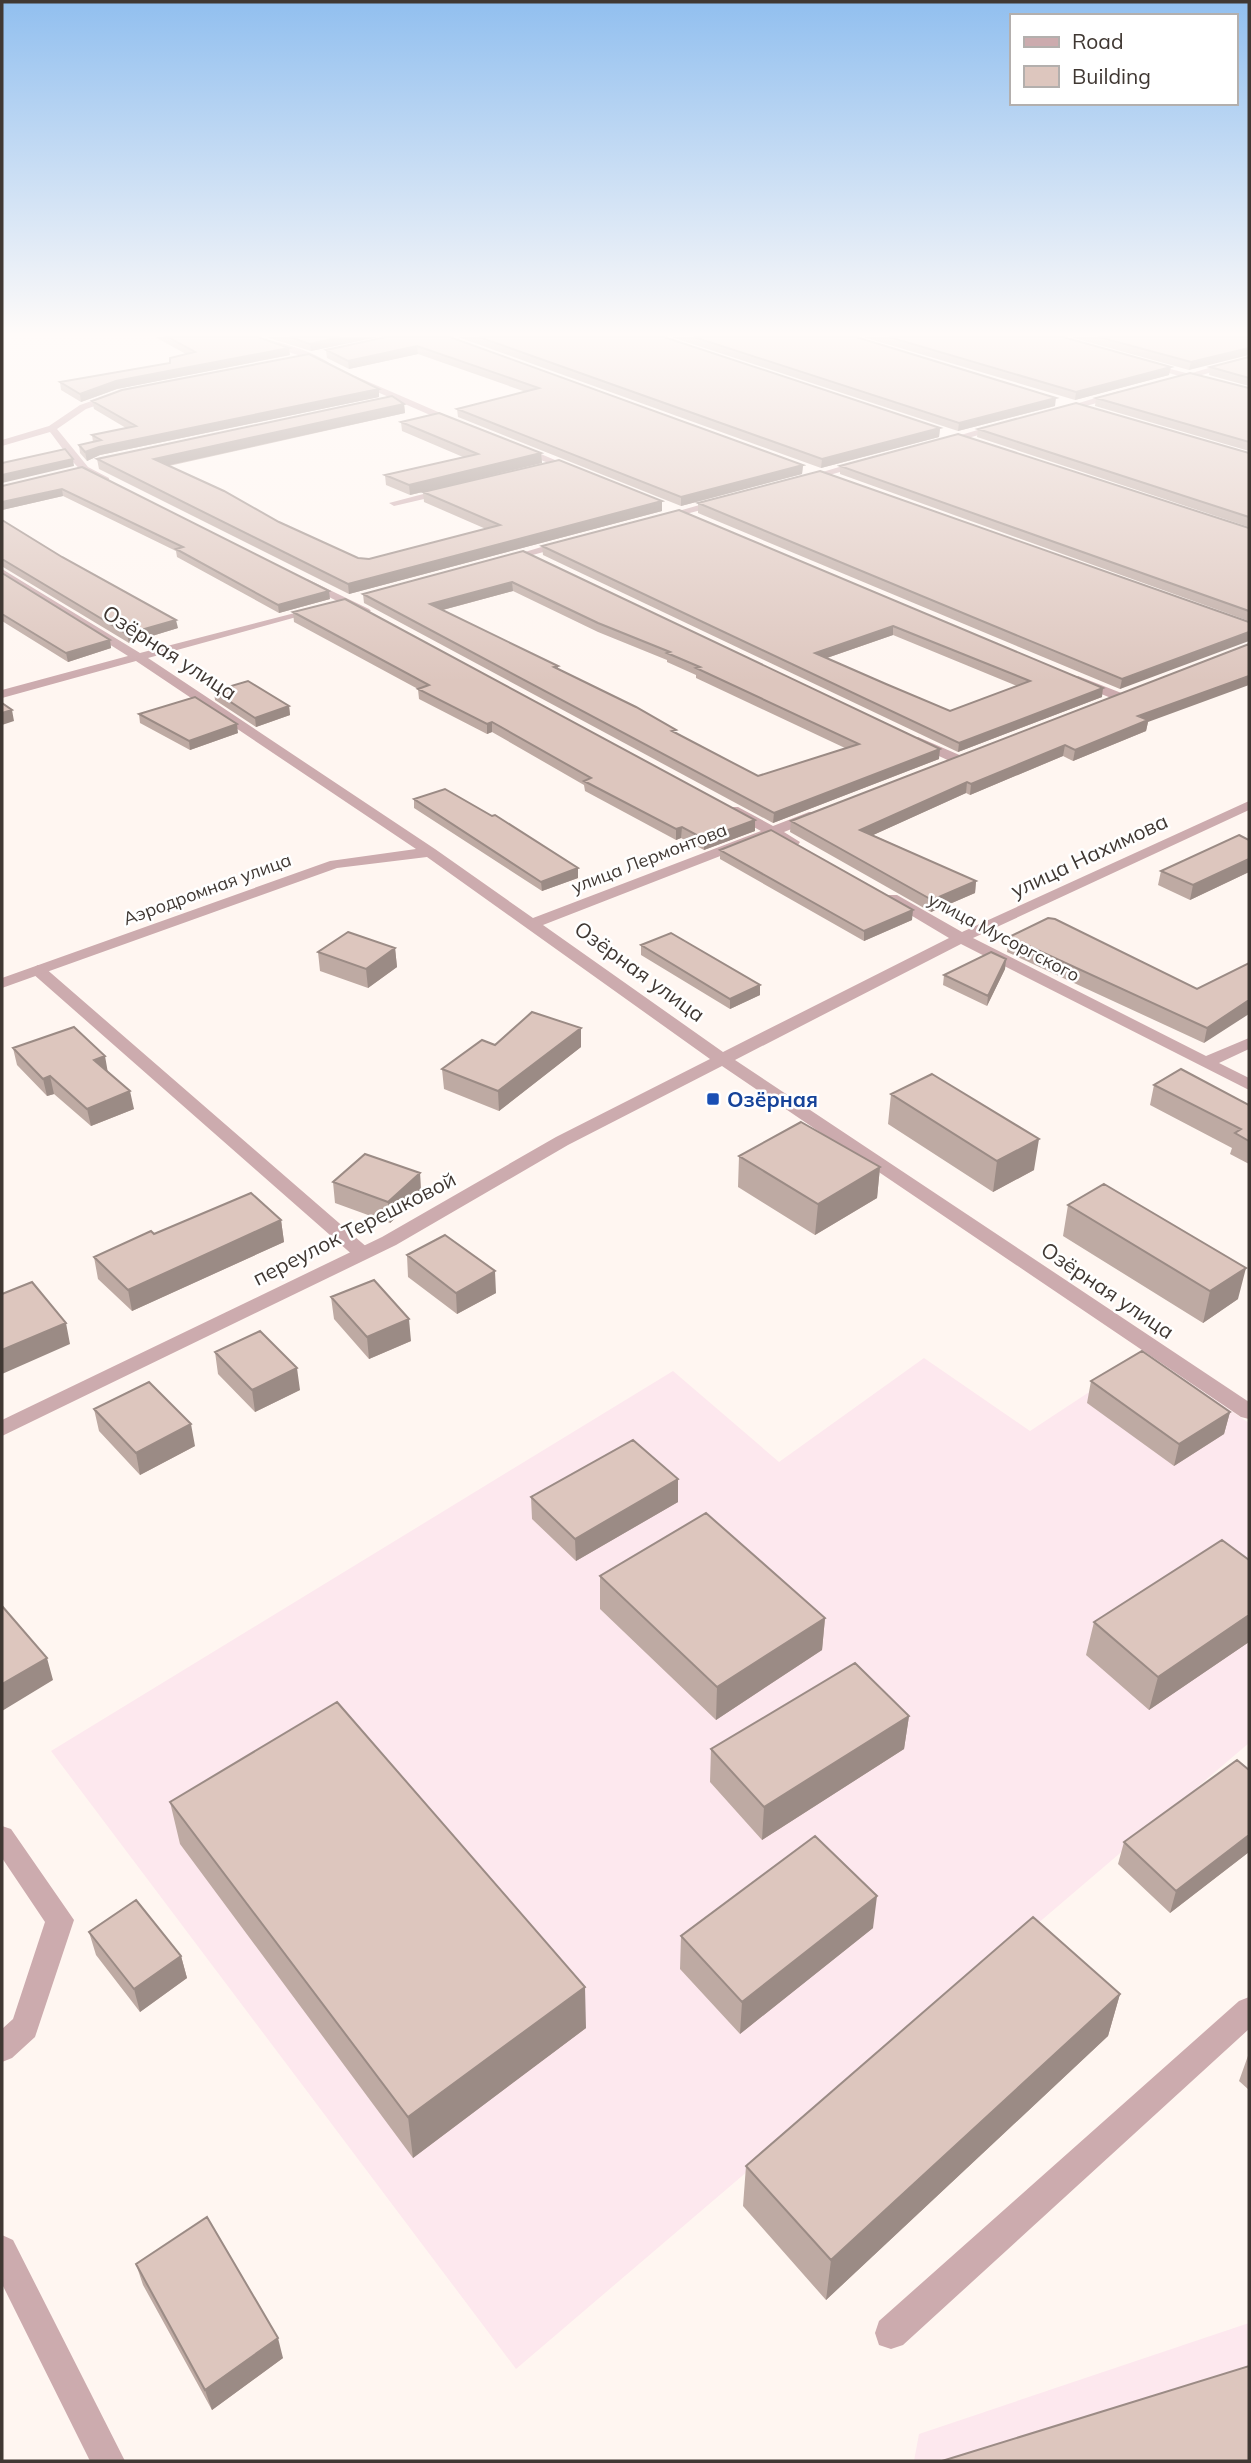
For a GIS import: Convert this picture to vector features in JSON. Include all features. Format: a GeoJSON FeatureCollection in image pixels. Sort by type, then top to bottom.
{"type":"FeatureCollection","features":[{"type":"Feature","properties":{"kind":"street"},"geometry":{"type":"LineString","coordinates":[[67,452],[79,471],[122,488]]}},
{"type":"Feature","properties":{"kind":"street"},"geometry":{"type":"LineString","coordinates":[[530,452],[584,474]]}},
{"type":"Feature","properties":{"kind":"street"},"geometry":{"type":"LineString","coordinates":[[794,482],[882,458]]}},
{"type":"Feature","properties":{"kind":"street"},"geometry":{"type":"LineString","coordinates":[[79,471],[101,461]]}},
{"type":"Feature","properties":{"kind":"street"},"geometry":{"type":"LineString","coordinates":[[534,470],[560,464]]}},
{"type":"Feature","properties":{"kind":"street"},"geometry":{"type":"LineString","coordinates":[[807,470],[833,480]]}},
{"type":"Feature","properties":{"kind":"street"},"geometry":{"type":"LineString","coordinates":[[394,503],[458,488]]}},
{"type":"Feature","properties":{"kind":"street"},"geometry":{"type":"LineString","coordinates":[[642,523],[731,499]]}},
{"type":"Feature","properties":{"kind":"street"},"geometry":{"type":"LineString","coordinates":[[668,508],[705,523]]}},
{"type":"Feature","properties":{"kind":"street"},"geometry":{"type":"LineString","coordinates":[[487,564],[578,540]]}},
{"type":"Feature","properties":{"kind":"street"},"geometry":{"type":"LineString","coordinates":[[526,554],[538,560]]}},
{"type":"Feature","properties":{"kind":"street","name":"Озёрная улица"},"geometry":{"type":"LineString","coordinates":[[2,572],[138,657],[430,852],[534,923],[722,1059],[1249,1412]]}},
{"type":"Feature","properties":{"kind":"street"},"geometry":{"type":"LineString","coordinates":[[295,575],[351,599],[381,620]]}},
{"type":"Feature","properties":{"kind":"street"},"geometry":{"type":"LineString","coordinates":[[2,694],[351,599]]}},
{"type":"Feature","properties":{"kind":"street"},"geometry":{"type":"LineString","coordinates":[[1069,676],[1126,695],[1095,707]]}},
{"type":"Feature","properties":{"kind":"street"},"geometry":{"type":"LineString","coordinates":[[909,736],[965,757],[934,769]]}},
{"type":"Feature","properties":{"kind":"street"},"geometry":{"type":"LineString","coordinates":[[723,804],[807,851]]}},
{"type":"Feature","properties":{"kind":"street","name":"улица Нахимова"},"geometry":{"type":"LineString","coordinates":[[722,1059],[961,937],[1249,805]]}},
{"type":"Feature","properties":{"kind":"street","name":"улица Лермонтова"},"geometry":{"type":"LineString","coordinates":[[534,923],[822,812]]}},
{"type":"Feature","properties":{"kind":"street","name":"Аэродромная улица"},"geometry":{"type":"LineString","coordinates":[[2,983],[335,864],[430,852]]}},
{"type":"Feature","properties":{"kind":"street","name":"улица Мусоргского"},"geometry":{"type":"LineString","coordinates":[[878,891],[961,937],[1249,1085]]}},
{"type":"Feature","properties":{"kind":"street"},"geometry":{"type":"LineString","coordinates":[[38,970],[362,1253]]}},
{"type":"Feature","properties":{"kind":"street"},"geometry":{"type":"LineString","coordinates":[[1206,1063],[1249,1043]]}},
{"type":"Feature","properties":{"kind":"street","name":"переулок Терешковой"},"geometry":{"type":"LineString","coordinates":[[2,1429],[389,1241],[562,1141],[722,1059]]}},
{"type":"Feature","properties":{"kind":"street"},"geometry":{"type":"LineString","coordinates":[[2,1837],[60,1920],[25,2027],[2,2048]]}},
{"type":"Feature","properties":{"kind":"street"},"geometry":{"type":"LineString","coordinates":[[891,2333],[1249,2010]]}},
{"type":"Feature","properties":{"kind":"street"},"geometry":{"type":"LineString","coordinates":[[2,2251],[108,2461]]}},
{"type":"Feature","properties":{"kind":"shaded area"},"geometry":{"type":"Polygon","coordinates":[[[1147,1354],[1249,1423],[1249,1743],[516,2369],[51,1751],[673,1371],[779,1462],[924,1358],[1030,1431],[1147,1354]]]}},
{"type":"Feature","properties":{"kind":"shaded area"},"geometry":{"type":"Polygon","coordinates":[[[1249,2323],[1249,2461],[914,2461],[919,2434],[1249,2323]]]}},
{"type":"Feature","properties":{"kind":"building"},"geometry":{"type":"Polygon","coordinates":[[[52,452],[67,452],[73,459],[2,475],[2,463],[52,452]]]}},
{"type":"Feature","properties":{"kind":"building"},"geometry":{"type":"Polygon","coordinates":[[[130,452],[186,452],[154,459],[224,491],[279,522],[358,558],[369,559],[500,525],[423,492],[559,460],[662,501],[348,584],[97,459],[130,452]]]}},
{"type":"Feature","properties":{"kind":"building"},"geometry":{"type":"Polygon","coordinates":[[[473,452],[541,453],[409,485],[385,475],[478,454],[473,452]]]}},
{"type":"Feature","properties":{"kind":"building"},"geometry":{"type":"Polygon","coordinates":[[[566,452],[767,452],[803,465],[681,497],[566,452]]]}},
{"type":"Feature","properties":{"kind":"building"},"geometry":{"type":"Polygon","coordinates":[[[802,452],[849,452],[822,459],[802,452]]]}},
{"type":"Feature","properties":{"kind":"building"},"geometry":{"type":"Polygon","coordinates":[[[892,452],[1014,452],[1249,528],[1249,611],[840,466],[892,452]]]}},
{"type":"Feature","properties":{"kind":"building"},"geometry":{"type":"Polygon","coordinates":[[[1049,452],[1249,453],[1249,517],[1049,452]]]}},
{"type":"Feature","properties":{"kind":"building"},"geometry":{"type":"Polygon","coordinates":[[[82,467],[329,591],[278,605],[176,549],[183,547],[62,489],[2,502],[2,486],[82,467]]]}},
{"type":"Feature","properties":{"kind":"building"},"geometry":{"type":"Polygon","coordinates":[[[820,471],[1249,622],[1249,632],[1122,679],[698,503],[820,471]]]}},
{"type":"Feature","properties":{"kind":"building"},"geometry":{"type":"Polygon","coordinates":[[[679,510],[1103,688],[959,743],[542,546],[679,510]],[[893,626],[815,653],[950,711],[1030,681],[893,626]]]}},
{"type":"Feature","properties":{"kind":"building"},"geometry":{"type":"Polygon","coordinates":[[[2,520],[62,557],[176,620],[127,634],[2,559],[2,520]]]}},
{"type":"Feature","properties":{"kind":"building"},"geometry":{"type":"Polygon","coordinates":[[[523,551],[940,749],[774,813],[363,594],[523,551]],[[512,582],[430,604],[558,666],[554,667],[636,707],[676,730],[672,731],[758,776],[859,744],[667,653],[670,652],[598,623],[512,582]]]}},
{"type":"Feature","properties":{"kind":"building"},"geometry":{"type":"Polygon","coordinates":[[[2,573],[110,640],[66,653],[2,614],[2,573]]]}},
{"type":"Feature","properties":{"kind":"building"},"geometry":{"type":"Polygon","coordinates":[[[345,599],[755,820],[704,839],[682,827],[676,829],[584,781],[591,778],[492,722],[487,724],[418,689],[429,685],[293,612],[345,599]]]}},
{"type":"Feature","properties":{"kind":"building"},"geometry":{"type":"Polygon","coordinates":[[[1249,644],[1249,676],[1138,716],[1148,720],[1075,750],[1065,745],[971,784],[967,782],[860,830],[976,881],[932,900],[791,821],[1249,644]]]}},
{"type":"Feature","properties":{"kind":"building"},"geometry":{"type":"Polygon","coordinates":[[[248,681],[289,706],[255,718],[214,691],[248,681]]]}},
{"type":"Feature","properties":{"kind":"building"},"geometry":{"type":"Polygon","coordinates":[[[195,697],[237,724],[189,741],[139,714],[195,697]]]}},
{"type":"Feature","properties":{"kind":"building"},"geometry":{"type":"Polygon","coordinates":[[[2,703],[12,710],[2,713],[2,703]]]}},
{"type":"Feature","properties":{"kind":"building"},"geometry":{"type":"Polygon","coordinates":[[[445,789],[492,816],[495,815],[578,868],[541,882],[414,799],[445,789]]]}},
{"type":"Feature","properties":{"kind":"building"},"geometry":{"type":"Polygon","coordinates":[[[771,830],[913,910],[864,931],[720,850],[771,830]]]}},
{"type":"Feature","properties":{"kind":"building"},"geometry":{"type":"Polygon","coordinates":[[[1239,835],[1249,840],[1249,859],[1193,885],[1161,871],[1239,835]]]}},
{"type":"Feature","properties":{"kind":"building"},"geometry":{"type":"Polygon","coordinates":[[[1048,918],[1055,919],[1197,989],[1249,963],[1249,1000],[1207,1028],[1009,937],[1048,918]]]}},
{"type":"Feature","properties":{"kind":"building"},"geometry":{"type":"Polygon","coordinates":[[[348,932],[395,948],[366,969],[318,952],[348,932]]]}},
{"type":"Feature","properties":{"kind":"building"},"geometry":{"type":"Polygon","coordinates":[[[671,933],[760,985],[730,999],[641,945],[671,933]]]}},
{"type":"Feature","properties":{"kind":"building"},"geometry":{"type":"Polygon","coordinates":[[[991,952],[1006,959],[988,996],[944,975],[991,952]]]}},
{"type":"Feature","properties":{"kind":"building"},"geometry":{"type":"Polygon","coordinates":[[[532,1012],[581,1028],[498,1091],[442,1069],[482,1040],[495,1045],[532,1012]]]}},
{"type":"Feature","properties":{"kind":"building"},"geometry":{"type":"Polygon","coordinates":[[[74,1027],[105,1056],[94,1060],[130,1091],[87,1109],[50,1076],[43,1079],[13,1048],[74,1027]]]}},
{"type":"Feature","properties":{"kind":"building"},"geometry":{"type":"Polygon","coordinates":[[[1181,1069],[1249,1105],[1249,1141],[1235,1133],[1241,1129],[1154,1085],[1181,1069]]]}},
{"type":"Feature","properties":{"kind":"building"},"geometry":{"type":"Polygon","coordinates":[[[932,1074],[1039,1139],[997,1161],[891,1094],[932,1074]]]}},
{"type":"Feature","properties":{"kind":"building"},"geometry":{"type":"Polygon","coordinates":[[[801,1122],[880,1167],[818,1204],[739,1156],[801,1122]]]}},
{"type":"Feature","properties":{"kind":"building"},"geometry":{"type":"Polygon","coordinates":[[[365,1154],[420,1173],[388,1202],[333,1182],[365,1154]]]}},
{"type":"Feature","properties":{"kind":"building"},"geometry":{"type":"Polygon","coordinates":[[[1104,1184],[1246,1268],[1210,1291],[1068,1205],[1104,1184]]]}},
{"type":"Feature","properties":{"kind":"building"},"geometry":{"type":"Polygon","coordinates":[[[251,1193],[281,1220],[128,1290],[94,1257],[151,1231],[154,1234],[251,1193]]]}},
{"type":"Feature","properties":{"kind":"building"},"geometry":{"type":"Polygon","coordinates":[[[445,1235],[495,1271],[456,1293],[407,1255],[445,1235]]]}},
{"type":"Feature","properties":{"kind":"building"},"geometry":{"type":"Polygon","coordinates":[[[374,1280],[409,1319],[367,1337],[331,1297],[374,1280]]]}},
{"type":"Feature","properties":{"kind":"building"},"geometry":{"type":"Polygon","coordinates":[[[32,1282],[66,1323],[2,1350],[2,1294],[32,1282]]]}},
{"type":"Feature","properties":{"kind":"building"},"geometry":{"type":"Polygon","coordinates":[[[260,1331],[297,1368],[252,1390],[215,1352],[260,1331]]]}},
{"type":"Feature","properties":{"kind":"building"},"geometry":{"type":"Polygon","coordinates":[[[1142,1351],[1230,1412],[1179,1444],[1091,1381],[1142,1351]]]}},
{"type":"Feature","properties":{"kind":"building"},"geometry":{"type":"Polygon","coordinates":[[[149,1382],[191,1424],[136,1453],[94,1409],[149,1382]]]}},
{"type":"Feature","properties":{"kind":"building"},"geometry":{"type":"Polygon","coordinates":[[[633,1440],[678,1479],[575,1539],[531,1497],[633,1440]]]}},
{"type":"Feature","properties":{"kind":"building"},"geometry":{"type":"Polygon","coordinates":[[[706,1513],[825,1618],[717,1687],[600,1576],[706,1513]]]}},
{"type":"Feature","properties":{"kind":"building"},"geometry":{"type":"Polygon","coordinates":[[[1222,1540],[1249,1560],[1249,1615],[1158,1677],[1094,1622],[1222,1540]]]}},
{"type":"Feature","properties":{"kind":"building"},"geometry":{"type":"Polygon","coordinates":[[[2,1606],[47,1658],[2,1684],[2,1606]]]}},
{"type":"Feature","properties":{"kind":"building"},"geometry":{"type":"Polygon","coordinates":[[[855,1663],[909,1716],[764,1807],[711,1749],[855,1663]]]}},
{"type":"Feature","properties":{"kind":"building"},"geometry":{"type":"Polygon","coordinates":[[[337,1702],[585,1987],[408,2117],[170,1802],[337,1702]]]}},
{"type":"Feature","properties":{"kind":"building"},"geometry":{"type":"Polygon","coordinates":[[[1237,1760],[1249,1770],[1249,1835],[1176,1891],[1124,1842],[1237,1760]]]}},
{"type":"Feature","properties":{"kind":"building"},"geometry":{"type":"Polygon","coordinates":[[[815,1836],[877,1896],[742,2002],[681,1936],[815,1836]]]}},
{"type":"Feature","properties":{"kind":"building"},"geometry":{"type":"Polygon","coordinates":[[[136,1900],[181,1956],[134,1989],[89,1932],[136,1900]]]}},
{"type":"Feature","properties":{"kind":"building"},"geometry":{"type":"Polygon","coordinates":[[[1033,1917],[1120,1994],[831,2260],[746,2166],[1033,1917]]]}},
{"type":"Feature","properties":{"kind":"building"},"geometry":{"type":"Polygon","coordinates":[[[207,2217],[278,2338],[205,2390],[136,2264],[207,2217]]]}},
{"type":"Feature","properties":{"kind":"building"},"geometry":{"type":"Polygon","coordinates":[[[1249,2366],[1249,2461],[942,2461],[1249,2366]]]}},
{"type":"Feature","properties":{"kind":"place","name":"Озёрная"},"geometry":{"type":"Point","coordinates":[713,1099]}}]}
